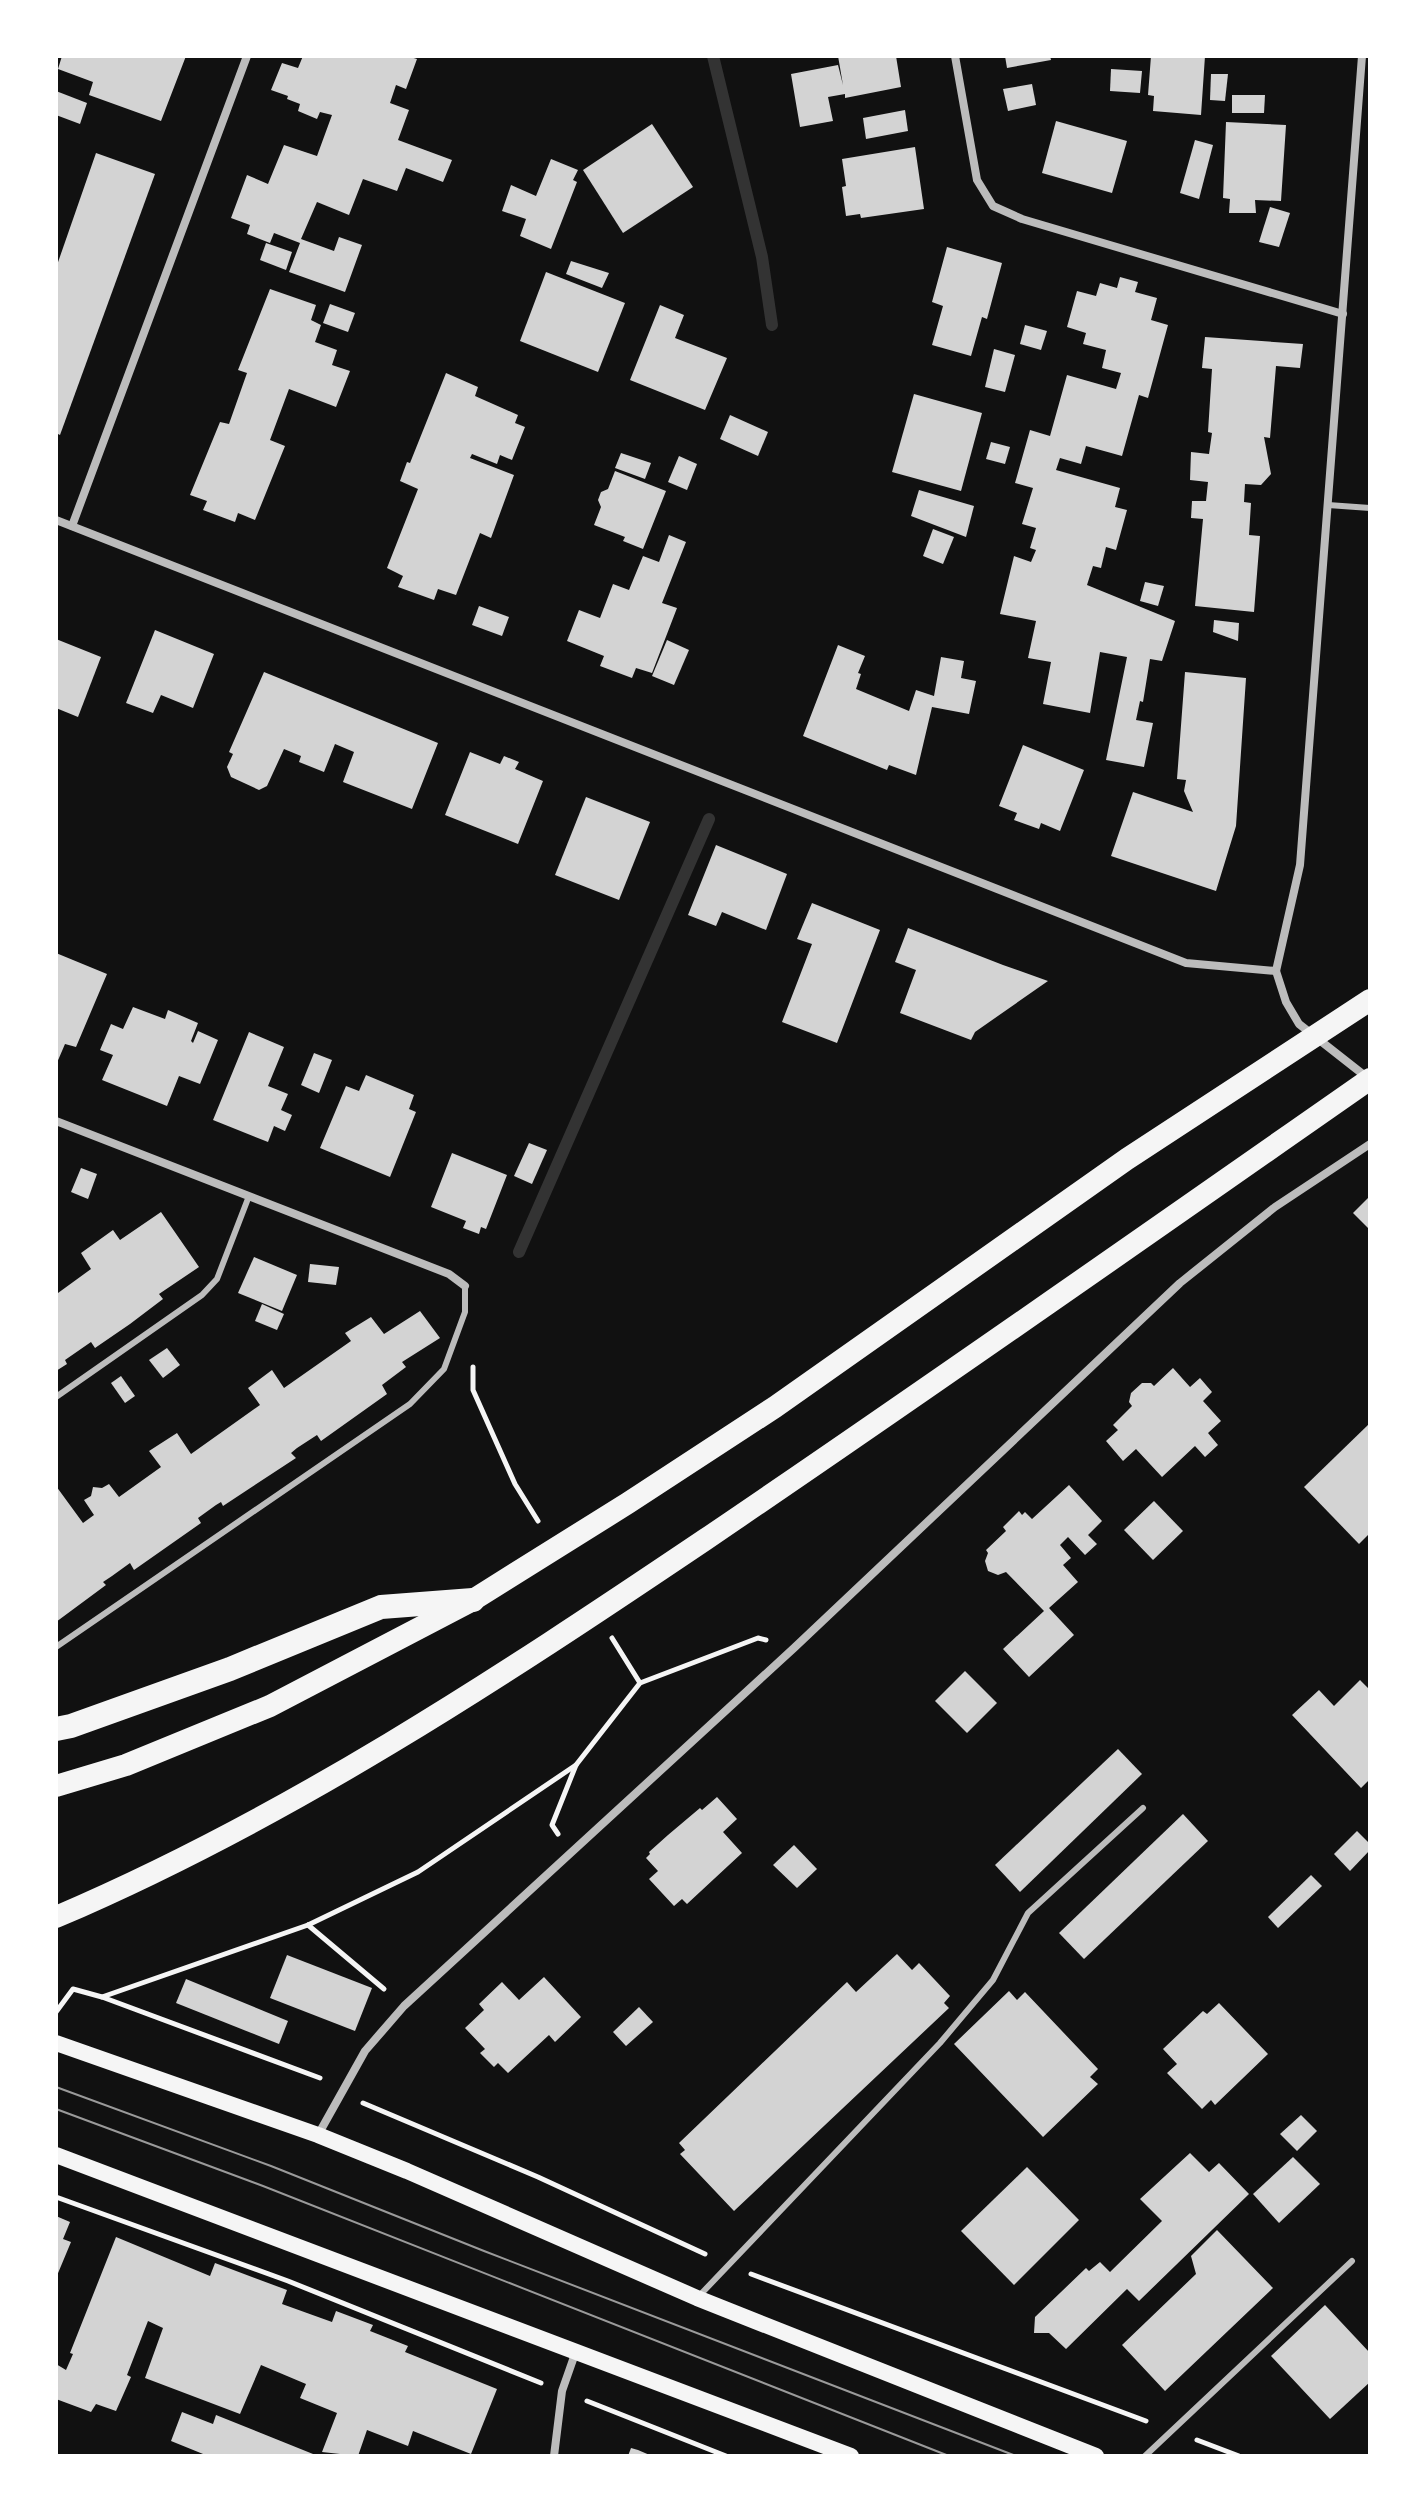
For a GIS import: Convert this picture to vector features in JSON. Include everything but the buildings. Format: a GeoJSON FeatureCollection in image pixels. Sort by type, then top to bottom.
{"type":"FeatureCollection","features":[{"type":"Feature","properties":{"kind":"highway"},"geometry":{"type":"LineString","coordinates":[[56,1786],[126,1765],[270,1706],[473,1600],[775,1407],[1127,1159],[1370,1000]]}},
{"type":"Feature","properties":{"kind":"highway"},"geometry":{"type":"LineString","coordinates":[[56,1917],[131,1885],[291,1802],[524,1661],[811,1468],[1370,1079]]}},
{"type":"Feature","properties":{"kind":"highway"},"geometry":{"type":"LineString","coordinates":[[56,1729],[230,1669],[381,1607],[473,1600]]}},
{"type":"Feature","properties":{"kind":"main road"},"geometry":{"type":"LineString","coordinates":[[56,2043],[318,2135],[697,2298],[1096,2456]]}},
{"type":"Feature","properties":{"kind":"main road"},"geometry":{"type":"LineString","coordinates":[[56,2155],[851,2456]]}},
{"type":"Feature","properties":{"kind":"street"},"geometry":{"type":"LineString","coordinates":[[72,526],[247,56]]}},
{"type":"Feature","properties":{"kind":"street"},"geometry":{"type":"LineString","coordinates":[[955,56],[977,180],[993,206],[1022,219],[1343,314]]}},
{"type":"Feature","properties":{"kind":"street"},"geometry":{"type":"LineString","coordinates":[[1362,56],[1300,865],[1276,971],[1286,1002],[1299,1024],[1370,1079]]}},
{"type":"Feature","properties":{"kind":"street"},"geometry":{"type":"LineString","coordinates":[[56,520],[1186,963],[1276,971]]}},
{"type":"Feature","properties":{"kind":"street"},"geometry":{"type":"LineString","coordinates":[[56,1121],[449,1274],[465,1286]]}},
{"type":"Feature","properties":{"kind":"street"},"geometry":{"type":"LineString","coordinates":[[318,2135],[365,2051],[404,2006],[794,1648],[1180,1283],[1275,1207],[1370,1144]]}},
{"type":"Feature","properties":{"kind":"street"},"geometry":{"type":"LineString","coordinates":[[554,2456],[562,2391],[577,2350]]}},
{"type":"Feature","properties":{"kind":"lane"},"geometry":{"type":"LineString","coordinates":[[1328,505],[1370,508]]}},
{"type":"Feature","properties":{"kind":"lane"},"geometry":{"type":"LineString","coordinates":[[56,1397],[202,1295],[217,1279],[249,1196]]}},
{"type":"Feature","properties":{"kind":"lane"},"geometry":{"type":"LineString","coordinates":[[56,1647],[410,1404],[444,1369],[465,1312],[465,1286]]}},
{"type":"Feature","properties":{"kind":"lane"},"geometry":{"type":"LineString","coordinates":[[697,2298],[940,2043],[993,1980],[1028,1913],[1143,1808]]}},
{"type":"Feature","properties":{"kind":"lane"},"geometry":{"type":"LineString","coordinates":[[1145,2456],[1352,2261]]}},
{"type":"Feature","properties":{"kind":"path"},"geometry":{"type":"LineString","coordinates":[[473,1353],[473,1390],[515,1484]]}},
{"type":"Feature","properties":{"kind":"path"},"geometry":{"type":"LineString","coordinates":[[569,1855],[552,1825],[576,1765],[640,1683],[758,1638],[794,1648]]}},
{"type":"Feature","properties":{"kind":"path"},"geometry":{"type":"LineString","coordinates":[[102,1997],[308,1925],[418,1872],[576,1765]]}},
{"type":"Feature","properties":{"kind":"path"},"geometry":{"type":"LineString","coordinates":[[308,1925],[404,2006]]}},
{"type":"Feature","properties":{"kind":"path"},"geometry":{"type":"LineString","coordinates":[[56,2012],[73,1989],[324,2079],[361,2102],[538,2177],[728,2265],[1239,2456]]}},
{"type":"Feature","properties":{"kind":"path"},"geometry":{"type":"LineString","coordinates":[[56,2197],[288,2281],[726,2456]]}},
{"type":"Feature","properties":{"kind":"waterway"},"geometry":{"type":"LineString","coordinates":[[713,56],[762,257],[772,325]]}},
{"type":"Feature","properties":{"kind":"waterway"},"geometry":{"type":"LineString","coordinates":[[519,1252],[709,819]]}},
{"type":"Feature","properties":{"kind":"tram line"},"geometry":{"type":"LineString","coordinates":[[56,2087],[271,2166],[1016,2456]]}},
{"type":"Feature","properties":{"kind":"tram line"},"geometry":{"type":"LineString","coordinates":[[56,2109],[263,2186],[949,2456]]}}]}
